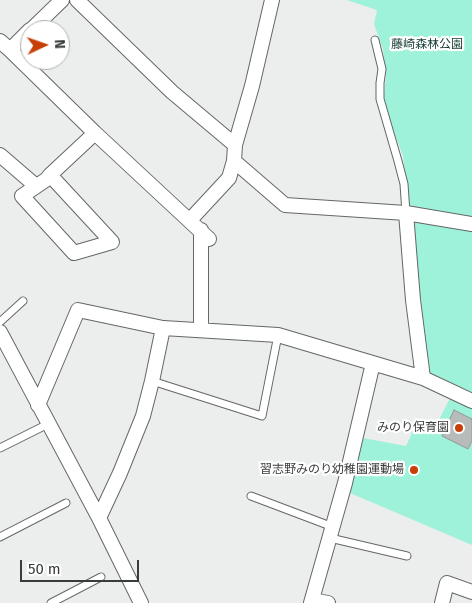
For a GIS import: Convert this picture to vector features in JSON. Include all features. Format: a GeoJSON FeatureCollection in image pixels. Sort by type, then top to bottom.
{"type":"FeatureCollection","features":[{"type":"Feature","properties":{"kind":"street"},"geometry":{"type":"LineString","coordinates":[[41,20],[62,0]]}},
{"type":"Feature","properties":{"kind":"street"},"geometry":{"type":"LineString","coordinates":[[77,0],[172,92],[235,145]]}},
{"type":"Feature","properties":{"kind":"street"},"geometry":{"type":"LineString","coordinates":[[190,220],[228,178],[234,161],[235,145],[252,86],[272,0]]}},
{"type":"Feature","properties":{"kind":"street"},"geometry":{"type":"LineString","coordinates":[[20,36],[5,45],[95,133],[205,235],[201,329]]}},
{"type":"Feature","properties":{"kind":"street"},"geometry":{"type":"LineString","coordinates":[[50,175],[112,242],[74,253],[22,196],[50,175],[95,133]]}},
{"type":"Feature","properties":{"kind":"street"},"geometry":{"type":"LineString","coordinates":[[0,155],[36,186]]}},
{"type":"Feature","properties":{"kind":"street"},"geometry":{"type":"LineString","coordinates":[[234,161],[285,205],[406,213],[472,224]]}},
{"type":"Feature","properties":{"kind":"street"},"geometry":{"type":"LineString","coordinates":[[406,213],[412,300],[423,378]]}},
{"type":"Feature","properties":{"kind":"street"},"geometry":{"type":"LineString","coordinates":[[38,406],[78,310],[163,328],[278,335],[423,378],[472,401]]}},
{"type":"Feature","properties":{"kind":"street"},"geometry":{"type":"LineString","coordinates":[[99,518],[143,416],[163,328]]}},
{"type":"Feature","properties":{"kind":"street"},"geometry":{"type":"LineString","coordinates":[[0,332],[99,518],[141,603]]}},
{"type":"Feature","properties":{"kind":"street"},"geometry":{"type":"LineString","coordinates":[[328,603],[312,602],[345,483],[374,363]]}},
{"type":"Feature","properties":{"kind":"street"},"geometry":{"type":"LineString","coordinates":[[442,603],[447,583],[472,592]]}},
{"type":"Feature","properties":{"kind":"lane"},"geometry":{"type":"LineString","coordinates":[[375,40],[382,69],[380,99],[404,184],[406,213]]}},
{"type":"Feature","properties":{"kind":"lane"},"geometry":{"type":"LineString","coordinates":[[0,322],[23,301]]}},
{"type":"Feature","properties":{"kind":"lane"},"geometry":{"type":"LineString","coordinates":[[152,381],[262,416],[278,335]]}},
{"type":"Feature","properties":{"kind":"lane"},"geometry":{"type":"LineString","coordinates":[[0,448],[48,424]]}},
{"type":"Feature","properties":{"kind":"lane"},"geometry":{"type":"LineString","coordinates":[[251,496],[332,532],[407,556]]}},
{"type":"Feature","properties":{"kind":"lane"},"geometry":{"type":"LineString","coordinates":[[0,537],[66,503]]}},
{"type":"Feature","properties":{"kind":"lane"},"geometry":{"type":"LineString","coordinates":[[51,603],[101,577]]}},
{"type":"Feature","properties":{"kind":"green space","name":"藤崎森林公園"},"geometry":{"type":"Polygon","coordinates":[[[347,0],[472,0],[472,219],[414,208],[408,203],[403,156],[387,114],[384,97],[386,76],[383,49],[374,24],[377,10],[347,0]]]}},
{"type":"Feature","properties":{"kind":"green space"},"geometry":{"type":"Polygon","coordinates":[[[417,220],[472,229],[472,396],[429,376],[418,301],[414,225],[417,220]]]}},
{"type":"Feature","properties":{"kind":"green space","name":"習志野みのり幼稚園運動場"},"geometry":{"type":"Polygon","coordinates":[[[451,396],[472,406],[472,545],[350,493],[363,438],[406,446],[417,422],[435,428],[451,396]]]}},
{"type":"Feature","properties":{"kind":"building","name":"みのり保育園"},"geometry":{"type":"Polygon","coordinates":[[[454,410],[472,419],[472,441],[468,449],[442,436],[454,410]]]}},
{"type":"Feature","properties":{"kind":"place","name":"みのり保育園"},"geometry":{"type":"Point","coordinates":[459,428]}},
{"type":"Feature","properties":{"kind":"place","name":"習志野みのり幼稚園運動場"},"geometry":{"type":"Point","coordinates":[414,470]}}]}
